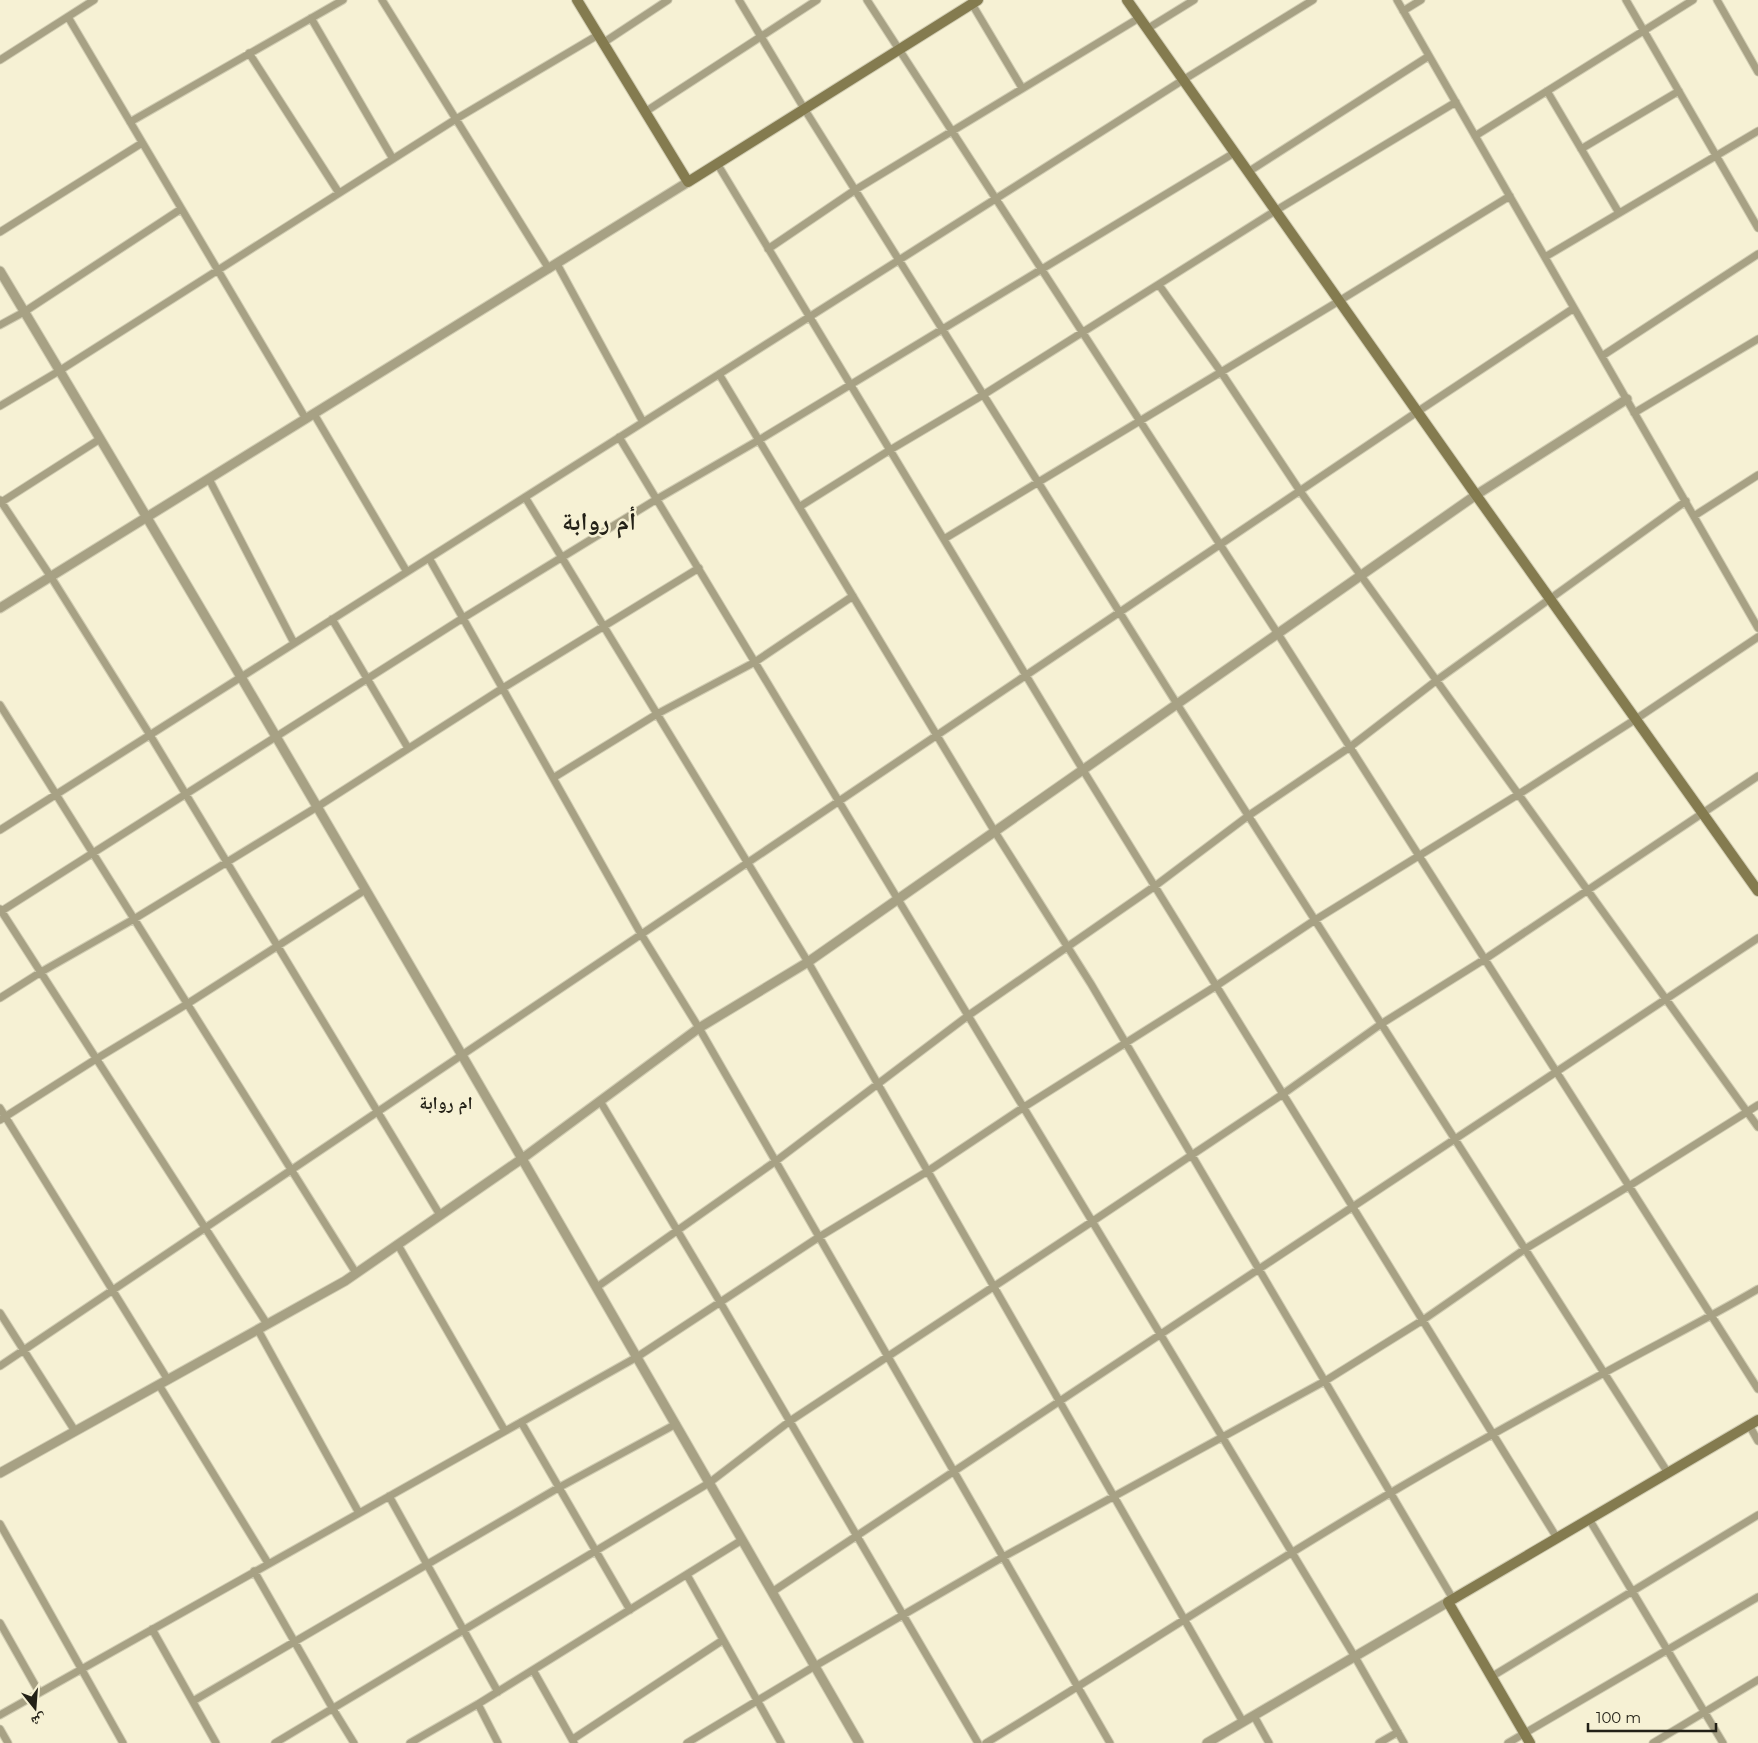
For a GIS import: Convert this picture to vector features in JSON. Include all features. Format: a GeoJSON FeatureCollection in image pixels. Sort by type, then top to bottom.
{"type":"FeatureCollection","features":[{"type":"Feature","properties":{"kind":"main road"},"geometry":{"type":"LineString","coordinates":[[577,0],[688,182],[718,165],[975,2]]}},
{"type":"Feature","properties":{"kind":"main road"},"geometry":{"type":"LineString","coordinates":[[1126,0],[1758,891]]}},
{"type":"Feature","properties":{"kind":"main road"},"geometry":{"type":"LineString","coordinates":[[1530,1743],[1450,1601],[1754,1423]]}},
{"type":"Feature","properties":{"kind":"street"},"geometry":{"type":"LineString","coordinates":[[0,60],[94,0]]}},
{"type":"Feature","properties":{"kind":"street"},"geometry":{"type":"LineString","coordinates":[[130,122],[343,0]]}},
{"type":"Feature","properties":{"kind":"street"},"geometry":{"type":"LineString","coordinates":[[382,0],[456,119],[553,267],[644,422]]}},
{"type":"Feature","properties":{"kind":"street"},"geometry":{"type":"LineString","coordinates":[[0,406],[456,119],[668,0]]}},
{"type":"Feature","properties":{"kind":"street"},"geometry":{"type":"LineString","coordinates":[[739,0],[805,110],[1177,704],[1668,1473]]}},
{"type":"Feature","properties":{"kind":"street"},"geometry":{"type":"LineString","coordinates":[[645,112],[817,0]]}},
{"type":"Feature","properties":{"kind":"street"},"geometry":{"type":"LineString","coordinates":[[867,0],[1278,634],[1758,1389]]}},
{"type":"Feature","properties":{"kind":"street"},"geometry":{"type":"LineString","coordinates":[[1147,30],[1194,0]]}},
{"type":"Feature","properties":{"kind":"street"},"geometry":{"type":"LineString","coordinates":[[0,830],[995,198],[1313,0]]}},
{"type":"Feature","properties":{"kind":"street"},"geometry":{"type":"LineString","coordinates":[[1397,0],[1758,628]]}},
{"type":"Feature","properties":{"kind":"street"},"geometry":{"type":"LineString","coordinates":[[1403,11],[1422,0]]}},
{"type":"Feature","properties":{"kind":"street"},"geometry":{"type":"LineString","coordinates":[[1626,0],[1758,228]]}},
{"type":"Feature","properties":{"kind":"street"},"geometry":{"type":"LineString","coordinates":[[1476,136],[1693,0]]}},
{"type":"Feature","properties":{"kind":"street"},"geometry":{"type":"LineString","coordinates":[[1717,0],[1758,72]]}},
{"type":"Feature","properties":{"kind":"street"},"geometry":{"type":"LineString","coordinates":[[975,2],[1022,88]]}},
{"type":"Feature","properties":{"kind":"street"},"geometry":{"type":"LineString","coordinates":[[68,17],[306,419]]}},
{"type":"Feature","properties":{"kind":"street"},"geometry":{"type":"LineString","coordinates":[[310,18],[393,159]]}},
{"type":"Feature","properties":{"kind":"street"},"geometry":{"type":"LineString","coordinates":[[768,248],[855,190],[1139,18]]}},
{"type":"Feature","properties":{"kind":"street"},"geometry":{"type":"LineString","coordinates":[[250,54],[339,193]]}},
{"type":"Feature","properties":{"kind":"street"},"geometry":{"type":"LineString","coordinates":[[1248,172],[1429,56]]}},
{"type":"Feature","properties":{"kind":"street"},"geometry":{"type":"LineString","coordinates":[[1547,91],[1618,213]]}},
{"type":"Feature","properties":{"kind":"street"},"geometry":{"type":"LineString","coordinates":[[1581,149],[1679,92]]}},
{"type":"Feature","properties":{"kind":"street"},"geometry":{"type":"LineString","coordinates":[[799,507],[1083,333],[1275,211],[1456,102]]}},
{"type":"Feature","properties":{"kind":"street"},"geometry":{"type":"LineString","coordinates":[[1545,257],[1758,131]]}},
{"type":"Feature","properties":{"kind":"street"},"geometry":{"type":"LineString","coordinates":[[0,232],[142,143]]}},
{"type":"Feature","properties":{"kind":"street"},"geometry":{"type":"LineString","coordinates":[[267,1324],[1,911],[187,795],[275,736],[562,557],[1234,153]]}},
{"type":"Feature","properties":{"kind":"street"},"geometry":{"type":"LineString","coordinates":[[718,165],[1083,770],[1557,1538]]}},
{"type":"Feature","properties":{"kind":"street"},"geometry":{"type":"LineString","coordinates":[[0,608],[688,182]]}},
{"type":"Feature","properties":{"kind":"street"},"geometry":{"type":"LineString","coordinates":[[944,539],[1510,196]]}},
{"type":"Feature","properties":{"kind":"street"},"geometry":{"type":"LineString","coordinates":[[0,325],[24,312],[181,209]]}},
{"type":"Feature","properties":{"kind":"street"},"geometry":{"type":"LineString","coordinates":[[1602,356],[1758,254]]}},
{"type":"Feature","properties":{"kind":"street"},"geometry":{"type":"LineString","coordinates":[[0,272],[147,517],[523,1158],[859,1743]]}},
{"type":"Feature","properties":{"kind":"street"},"geometry":{"type":"LineString","coordinates":[[1159,285],[1221,372],[1300,491],[1758,1127]]}},
{"type":"Feature","properties":{"kind":"street"},"geometry":{"type":"LineString","coordinates":[[0,1366],[1220,544],[1574,308]]}},
{"type":"Feature","properties":{"kind":"street"},"geometry":{"type":"LineString","coordinates":[[1634,413],[1758,339]]}},
{"type":"Feature","properties":{"kind":"street"},"geometry":{"type":"LineString","coordinates":[[719,374],[995,832],[1126,1043],[1391,1492],[1450,1601],[1207,1743]]}},
{"type":"Feature","properties":{"kind":"street"},"geometry":{"type":"LineString","coordinates":[[0,1473],[159,1386],[356,1274],[523,1158],[699,1028],[808,962],[1476,495],[1626,399]]}},
{"type":"Feature","properties":{"kind":"street"},"geometry":{"type":"LineString","coordinates":[[314,414],[407,572]]}},
{"type":"Feature","properties":{"kind":"street"},"geometry":{"type":"LineString","coordinates":[[619,437],[840,800],[1293,1553],[1404,1743]]}},
{"type":"Feature","properties":{"kind":"street"},"geometry":{"type":"LineString","coordinates":[[100,439],[0,502],[51,577],[150,735],[440,1215]]}},
{"type":"Feature","properties":{"kind":"street"},"geometry":{"type":"LineString","coordinates":[[1694,516],[1758,475]]}},
{"type":"Feature","properties":{"kind":"street"},"geometry":{"type":"LineString","coordinates":[[209,479],[294,644]]}},
{"type":"Feature","properties":{"kind":"street"},"geometry":{"type":"LineString","coordinates":[[525,497],[808,962],[1243,1722]]}},
{"type":"Feature","properties":{"kind":"street"},"geometry":{"type":"LineString","coordinates":[[597,1287],[776,1161],[969,1015],[1155,886],[1248,816],[1350,747],[1437,680],[1551,600],[1686,501]]}},
{"type":"Feature","properties":{"kind":"street"},"geometry":{"type":"LineString","coordinates":[[429,558],[641,934],[699,1028],[1110,1743]]}},
{"type":"Feature","properties":{"kind":"street"},"geometry":{"type":"LineString","coordinates":[[0,998],[40,972],[134,918],[317,807],[502,688],[698,568]]}},
{"type":"Feature","properties":{"kind":"street"},"geometry":{"type":"LineString","coordinates":[[553,778],[657,714],[756,662],[853,596]]}},
{"type":"Feature","properties":{"kind":"street"},"geometry":{"type":"LineString","coordinates":[[332,619],[408,748]]}},
{"type":"Feature","properties":{"kind":"street"},"geometry":{"type":"LineString","coordinates":[[0,1715],[637,1357],[819,1236],[928,1171],[1024,1107],[1216,986],[1315,920],[1636,720],[1758,637]]}},
{"type":"Feature","properties":{"kind":"street"},"geometry":{"type":"LineString","coordinates":[[0,705],[356,1274]]}},
{"type":"Feature","properties":{"kind":"street"},"geometry":{"type":"LineString","coordinates":[[275,1743],[710,1483],[790,1421],[1283,1094],[1382,1024],[1485,959],[1758,776]]}},
{"type":"Feature","properties":{"kind":"street"},"geometry":{"type":"LineString","coordinates":[[3,1118],[366,890]]}},
{"type":"Feature","properties":{"kind":"street"},"geometry":{"type":"LineString","coordinates":[[772,1592],[1758,938]]}},
{"type":"Feature","properties":{"kind":"street"},"geometry":{"type":"LineString","coordinates":[[600,1101],[978,1743]]}},
{"type":"Feature","properties":{"kind":"street"},"geometry":{"type":"LineString","coordinates":[[687,1743],[1003,1557],[1325,1381],[1423,1320],[1525,1248],[1629,1186],[1758,1105]]}},
{"type":"Feature","properties":{"kind":"street"},"geometry":{"type":"LineString","coordinates":[[0,1108],[3,1118],[168,1380]]}},
{"type":"Feature","properties":{"kind":"street"},"geometry":{"type":"LineString","coordinates":[[398,1245],[505,1431]]}},
{"type":"Feature","properties":{"kind":"street"},"geometry":{"type":"LineString","coordinates":[[986,1743],[1391,1492],[1758,1289]]}},
{"type":"Feature","properties":{"kind":"street"},"geometry":{"type":"LineString","coordinates":[[0,1313],[75,1431]]}},
{"type":"Feature","properties":{"kind":"street"},"geometry":{"type":"LineString","coordinates":[[258,1330],[359,1513]]}},
{"type":"Feature","properties":{"kind":"street"},"geometry":{"type":"LineString","coordinates":[[159,1386],[268,1563]]}},
{"type":"Feature","properties":{"kind":"street"},"geometry":{"type":"LineString","coordinates":[[520,1422],[594,1552],[630,1610]]}},
{"type":"Feature","properties":{"kind":"street"},"geometry":{"type":"LineString","coordinates":[[1754,1423],[1758,1441]]}},
{"type":"Feature","properties":{"kind":"street"},"geometry":{"type":"LineString","coordinates":[[193,1701],[294,1641],[428,1566],[558,1488],[676,1424]]}},
{"type":"Feature","properties":{"kind":"street"},"geometry":{"type":"LineString","coordinates":[[389,1496],[498,1692]]}},
{"type":"Feature","properties":{"kind":"street"},"geometry":{"type":"LineString","coordinates":[[1492,1677],[1758,1515]]}},
{"type":"Feature","properties":{"kind":"street"},"geometry":{"type":"LineString","coordinates":[[1589,1519],[1723,1743]]}},
{"type":"Feature","properties":{"kind":"street"},"geometry":{"type":"LineString","coordinates":[[0,1524],[123,1743]]}},
{"type":"Feature","properties":{"kind":"street"},"geometry":{"type":"LineString","coordinates":[[410,1743],[498,1692],[742,1540]]}},
{"type":"Feature","properties":{"kind":"street"},"geometry":{"type":"LineString","coordinates":[[254,1571],[354,1743]]}},
{"type":"Feature","properties":{"kind":"street"},"geometry":{"type":"LineString","coordinates":[[687,1575],[781,1743]]}},
{"type":"Feature","properties":{"kind":"street"},"geometry":{"type":"LineString","coordinates":[[1508,1743],[1758,1597]]}},
{"type":"Feature","properties":{"kind":"street"},"geometry":{"type":"LineString","coordinates":[[0,1623],[2,1632],[39,1692]]}},
{"type":"Feature","properties":{"kind":"street"},"geometry":{"type":"LineString","coordinates":[[152,1629],[216,1743]]}},
{"type":"Feature","properties":{"kind":"street"},"geometry":{"type":"LineString","coordinates":[[533,1670],[574,1741],[723,1640]]}},
{"type":"Feature","properties":{"kind":"street"},"geometry":{"type":"LineString","coordinates":[[1653,1743],[1758,1680]]}},
{"type":"Feature","properties":{"kind":"street"},"geometry":{"type":"LineString","coordinates":[[478,1704],[498,1743]]}},
{"type":"Feature","properties":{"kind":"street"},"geometry":{"type":"LineString","coordinates":[[1254,1716],[1269,1743]]}},
{"type":"Feature","properties":{"kind":"street"},"geometry":{"type":"LineString","coordinates":[[0,1729],[8,1743]]}},
{"type":"Feature","properties":{"kind":"street"},"geometry":{"type":"LineString","coordinates":[[1379,1743],[1398,1732]]}},
{"type":"Feature","properties":{"kind":"district","name":"أم روابة"},"geometry":{"type":"Point","coordinates":[599,521]}},
{"type":"Feature","properties":{"kind":"district","name":"ام روابة"},"geometry":{"type":"Point","coordinates":[446,1103]}}]}
